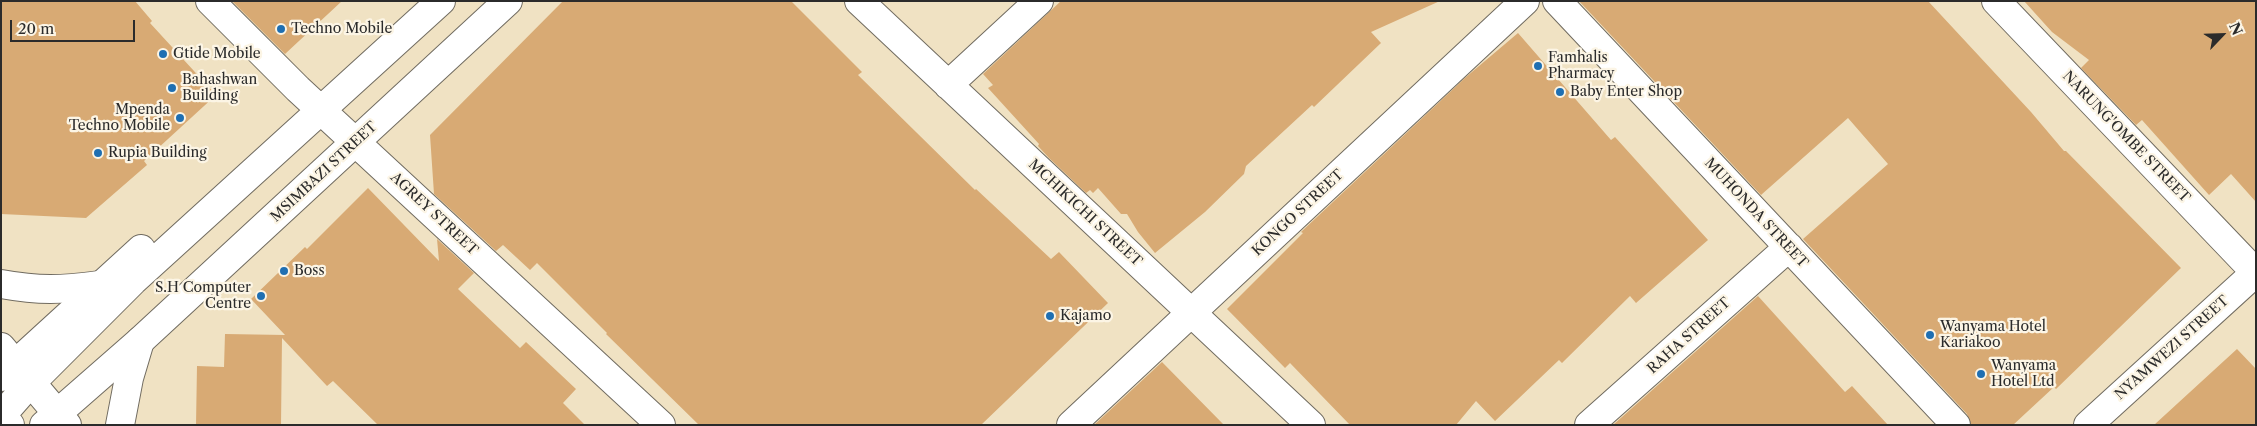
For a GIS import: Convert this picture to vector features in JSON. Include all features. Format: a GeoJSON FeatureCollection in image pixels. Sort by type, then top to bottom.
{"type":"FeatureCollection","features":[{"type":"Feature","properties":{"kind":"street","name":"AGREY STREET"},"geometry":{"type":"LineString","coordinates":[[210,1],[352,138],[661,425]]}},
{"type":"Feature","properties":{"kind":"street"},"geometry":{"type":"LineString","coordinates":[[12,368],[133,281],[317,105],[415,1]]}},
{"type":"Feature","properties":{"kind":"street"},"geometry":{"type":"LineString","coordinates":[[10,425],[1,416],[12,368],[100,285],[442,1]]}},
{"type":"Feature","properties":{"kind":"street"},"geometry":{"type":"LineString","coordinates":[[32,425],[55,417],[261,209],[352,138],[488,1]]}},
{"type":"Feature","properties":{"kind":"street","name":"MSIMBAZI STREET"},"geometry":{"type":"LineString","coordinates":[[55,417],[140,341],[352,138],[508,1]]}},
{"type":"Feature","properties":{"kind":"street","name":"MCHIKICHI STREET"},"geometry":{"type":"LineString","coordinates":[[859,1],[1311,425]]}},
{"type":"Feature","properties":{"kind":"street"},"geometry":{"type":"LineString","coordinates":[[948,85],[1039,1]]}},
{"type":"Feature","properties":{"kind":"street","name":"KONGO STREET"},"geometry":{"type":"LineString","coordinates":[[1071,425],[1525,1]]}},
{"type":"Feature","properties":{"kind":"street","name":"MUHONDA STREET"},"geometry":{"type":"LineString","coordinates":[[1557,1],[1956,425]]}},
{"type":"Feature","properties":{"kind":"street","name":"NARUNG'OMBE STREET"},"geometry":{"type":"LineString","coordinates":[[1996,1],[2256,272]]}},
{"type":"Feature","properties":{"kind":"street","name":"RAHA STREET"},"geometry":{"type":"LineString","coordinates":[[1589,425],[1789,247]]}},
{"type":"Feature","properties":{"kind":"street","name":"NYAMWEZI STREET"},"geometry":{"type":"LineString","coordinates":[[2088,425],[2256,272]]}},
{"type":"Feature","properties":{"kind":"street"},"geometry":{"type":"LineString","coordinates":[[1,284],[33,290],[62,290],[100,285]]}},
{"type":"Feature","properties":{"kind":"street"},"geometry":{"type":"LineString","coordinates":[[120,425],[129,378],[140,341]]}},
{"type":"Feature","properties":{"kind":"street"},"geometry":{"type":"LineString","coordinates":[[12,368],[55,417]]}},
{"type":"Feature","properties":{"kind":"building"},"geometry":{"type":"Polygon","coordinates":[[[1,1],[135,1],[152,21],[150,23],[216,95],[144,161],[147,165],[86,218],[1,214],[1,1]]]}},
{"type":"Feature","properties":{"kind":"building"},"geometry":{"type":"Polygon","coordinates":[[[232,1],[342,1],[285,54],[232,1]]]}},
{"type":"Feature","properties":{"kind":"building"},"geometry":{"type":"Polygon","coordinates":[[[563,1],[791,1],[862,72],[858,75],[975,190],[1051,259],[1059,252],[1108,303],[981,425],[699,425],[537,263],[530,270],[503,245],[496,251],[434,194],[430,135],[563,1]]]}},
{"type":"Feature","properties":{"kind":"building"},"geometry":{"type":"Polygon","coordinates":[[[1061,1],[1440,1],[1371,32],[1381,43],[1314,107],[1312,105],[1246,166],[1244,174],[1205,212],[1155,253],[1138,232],[1127,214],[1121,214],[1098,188],[1093,193],[1090,190],[1086,193],[1049,158],[1038,146],[1039,144],[988,88],[993,85],[983,74],[1061,1]]]}},
{"type":"Feature","properties":{"kind":"building"},"geometry":{"type":"Polygon","coordinates":[[[1579,1],[1928,1],[2031,112],[2064,151],[2181,268],[2056,389],[2054,387],[2013,425],[1971,425],[1967,414],[1803,239],[1888,164],[1848,118],[1761,195],[1579,1]]]}},
{"type":"Feature","properties":{"kind":"building"},"geometry":{"type":"Polygon","coordinates":[[[2024,1],[2256,1],[2256,202],[2231,174],[2209,195],[2142,120],[2136,125],[2081,68],[2089,60],[2052,32],[2024,1]]]}},
{"type":"Feature","properties":{"kind":"building"},"geometry":{"type":"Polygon","coordinates":[[[1518,33],[1611,140],[1615,137],[1708,240],[1636,303],[1630,296],[1562,363],[1559,360],[1495,421],[1476,401],[1456,425],[1350,425],[1290,363],[1285,368],[1227,309],[1303,233],[1301,232],[1466,77],[1518,33]]]}},
{"type":"Feature","properties":{"kind":"building"},"geometry":{"type":"Polygon","coordinates":[[[368,188],[439,261],[437,239],[474,273],[458,289],[520,348],[526,342],[576,389],[563,403],[585,425],[378,425],[333,381],[327,386],[282,338],[281,425],[196,425],[197,366],[224,367],[225,334],[285,335],[251,299],[305,247],[307,249],[368,188]]]}},
{"type":"Feature","properties":{"kind":"building"},"geometry":{"type":"Polygon","coordinates":[[[1758,296],[1845,392],[1852,386],[1888,425],[1613,425],[1758,296]]]}},
{"type":"Feature","properties":{"kind":"building"},"geometry":{"type":"Polygon","coordinates":[[[2237,349],[2256,369],[2256,425],[2154,425],[2237,349]]]}},
{"type":"Feature","properties":{"kind":"building"},"geometry":{"type":"Polygon","coordinates":[[[1162,362],[1224,425],[1094,425],[1162,362]]]}},
{"type":"Feature","properties":{"kind":"place","name":"Techno Mobile"},"geometry":{"type":"Point","coordinates":[281,29]}},
{"type":"Feature","properties":{"kind":"place","name":"Gtide Mobile"},"geometry":{"type":"Point","coordinates":[163,54]}},
{"type":"Feature","properties":{"kind":"place","name":"Famhalis Pharmacy"},"geometry":{"type":"Point","coordinates":[1538,66]}},
{"type":"Feature","properties":{"kind":"place","name":"Bahashwan Building"},"geometry":{"type":"Point","coordinates":[172,88]}},
{"type":"Feature","properties":{"kind":"place","name":"Baby Enter Shop"},"geometry":{"type":"Point","coordinates":[1560,92]}},
{"type":"Feature","properties":{"kind":"place","name":"Mpenda Techno Mobile"},"geometry":{"type":"Point","coordinates":[180,118]}},
{"type":"Feature","properties":{"kind":"place","name":"Rupia Building"},"geometry":{"type":"Point","coordinates":[98,153]}},
{"type":"Feature","properties":{"kind":"place","name":"Boss"},"geometry":{"type":"Point","coordinates":[284,271]}},
{"type":"Feature","properties":{"kind":"place","name":"S.H Computer Centre"},"geometry":{"type":"Point","coordinates":[261,296]}},
{"type":"Feature","properties":{"kind":"place","name":"Kajamo"},"geometry":{"type":"Point","coordinates":[1050,316]}},
{"type":"Feature","properties":{"kind":"place","name":"Wanyama Hotel Kariakoo"},"geometry":{"type":"Point","coordinates":[1930,335]}},
{"type":"Feature","properties":{"kind":"place","name":"Wanyama Hotel Ltd"},"geometry":{"type":"Point","coordinates":[1981,374]}}]}
